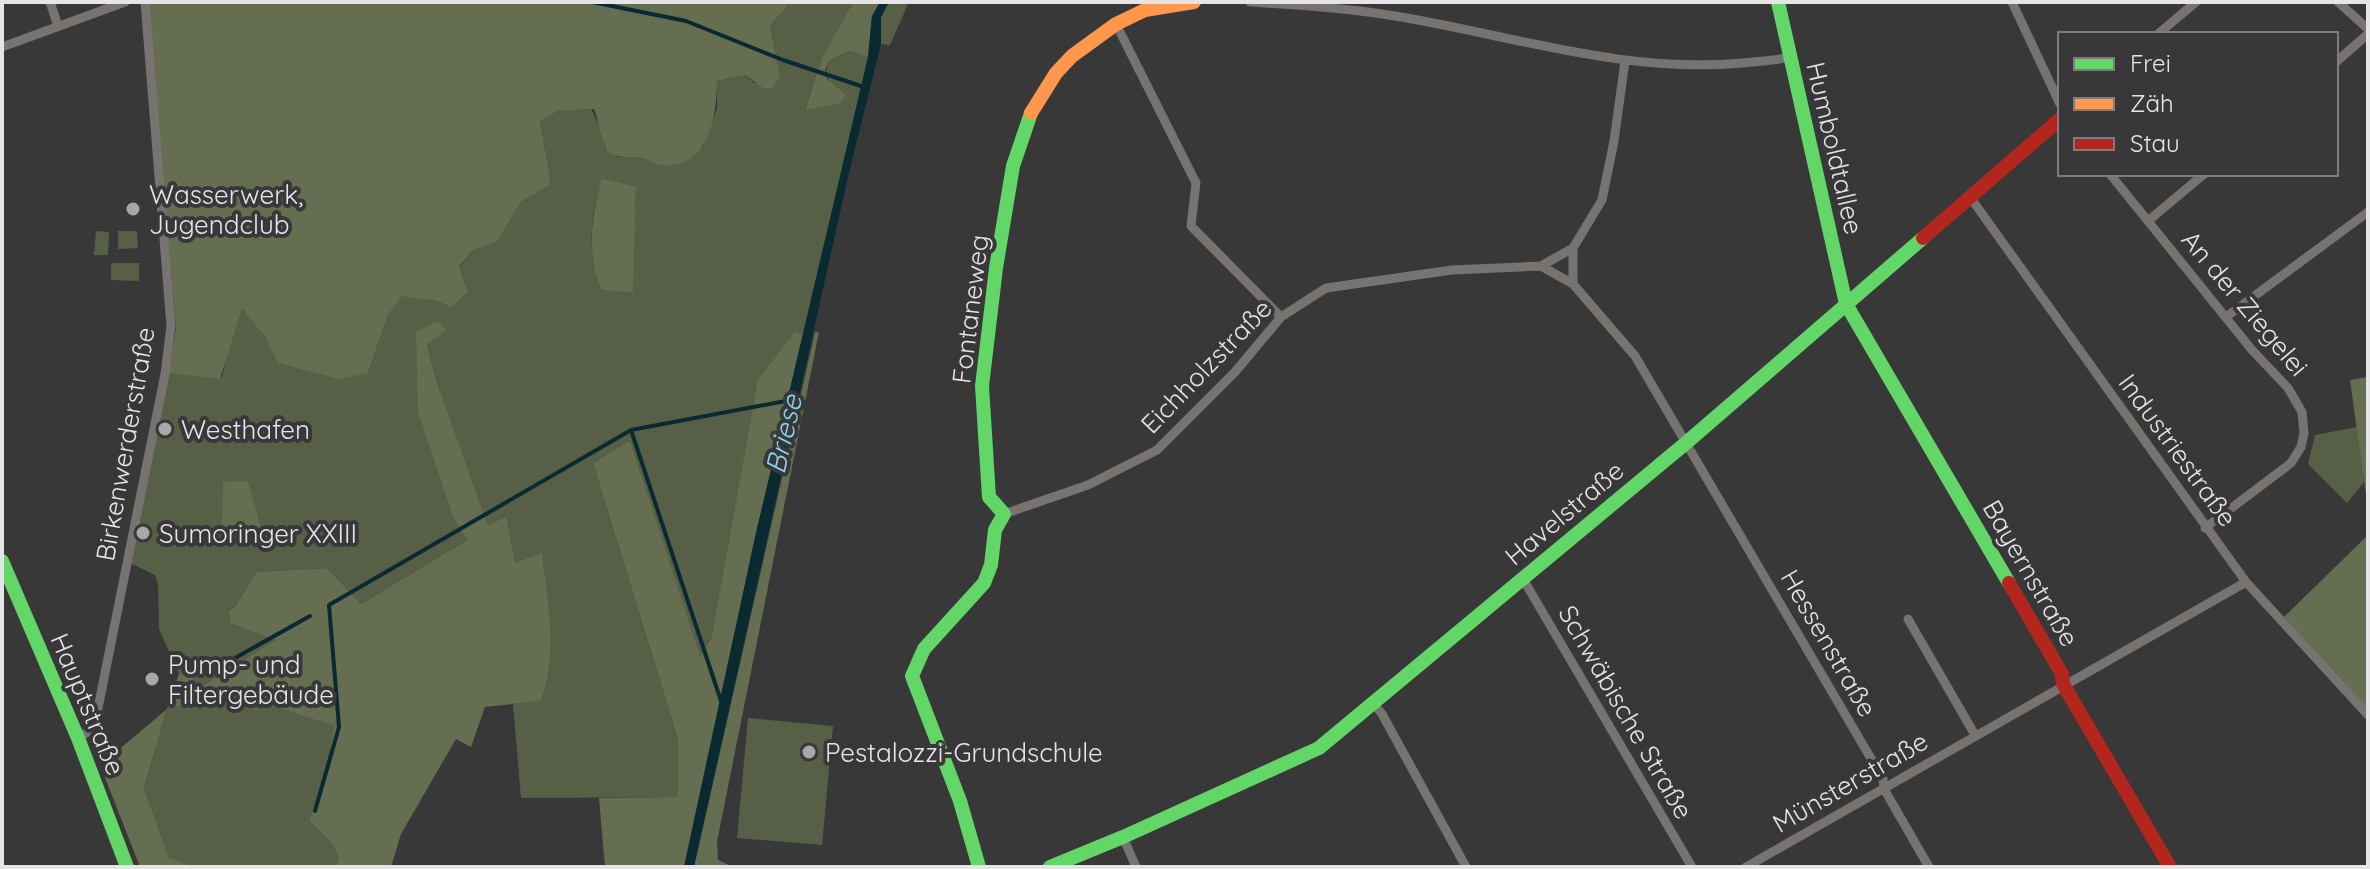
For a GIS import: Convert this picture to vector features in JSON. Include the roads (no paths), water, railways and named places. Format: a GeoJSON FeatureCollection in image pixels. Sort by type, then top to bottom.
{"type":"FeatureCollection","features":[{"type":"Feature","properties":{"kind":"street"},"geometry":{"type":"LineString","coordinates":[[50,2],[58,26]]}},
{"type":"Feature","properties":{"kind":"street"},"geometry":{"type":"LineString","coordinates":[[2,47],[125,2]]}},
{"type":"Feature","properties":{"kind":"street","name":"Birkenwerderstraße"},"geometry":{"type":"LineString","coordinates":[[78,738],[94,728],[165,374],[171,326],[145,2]]}},
{"type":"Feature","properties":{"kind":"street","name":"Fontaneweg"},"geometry":{"type":"LineString","coordinates":[[1004,514],[989,497],[982,386],[996,268],[1013,166],[1030,115],[1056,73],[1072,56],[1116,24],[1155,7],[1194,2]]}},
{"type":"Feature","properties":{"kind":"street"},"geometry":{"type":"LineString","coordinates":[[1250,2],[1343,8],[1397,16],[1511,41],[1625,61],[1703,66],[1790,57]]}},
{"type":"Feature","properties":{"kind":"street","name":"Humboldtallee"},"geometry":{"type":"LineString","coordinates":[[1778,2],[1846,304]]}},
{"type":"Feature","properties":{"kind":"street"},"geometry":{"type":"LineString","coordinates":[[2012,2],[2058,100]]}},
{"type":"Feature","properties":{"kind":"street"},"geometry":{"type":"LineString","coordinates":[[2160,32],[2196,2]]}},
{"type":"Feature","properties":{"kind":"street"},"geometry":{"type":"LineString","coordinates":[[2338,2],[2368,32],[2338,60]]}},
{"type":"Feature","properties":{"kind":"street"},"geometry":{"type":"LineString","coordinates":[[1116,24],[1196,183],[1191,226],[1281,317]]}},
{"type":"Feature","properties":{"kind":"street","name":"Eichholzstraße"},"geometry":{"type":"LineString","coordinates":[[1004,514],[1088,485],[1157,450],[1235,372],[1281,317],[1326,288],[1452,270],[1541,266],[1573,248],[1602,200],[1625,61]]}},
{"type":"Feature","properties":{"kind":"street","name":"Havelstraße"},"geometry":{"type":"LineString","coordinates":[[1050,867],[1319,748],[1686,443],[2058,121]]}},
{"type":"Feature","properties":{"kind":"street","name":"An der Ziegelei"},"geometry":{"type":"LineString","coordinates":[[2112,176],[2296,400],[2302,412],[2304,433],[2301,447],[2291,463],[2205,528]]}},
{"type":"Feature","properties":{"kind":"street"},"geometry":{"type":"LineString","coordinates":[[2148,221],[2202,176]]}},
{"type":"Feature","properties":{"kind":"street","name":"Industriestraße"},"geometry":{"type":"LineString","coordinates":[[1970,197],[2246,582],[2368,715]]}},
{"type":"Feature","properties":{"kind":"street"},"geometry":{"type":"LineString","coordinates":[[2226,317],[2368,212]]}},
{"type":"Feature","properties":{"kind":"street"},"geometry":{"type":"LineString","coordinates":[[1573,248],[1573,284]]}},
{"type":"Feature","properties":{"kind":"street"},"geometry":{"type":"LineString","coordinates":[[1541,266],[1573,284],[1635,356],[1686,443]]}},
{"type":"Feature","properties":{"kind":"street","name":"Bayernstraße"},"geometry":{"type":"LineString","coordinates":[[1846,304],[2062,674],[2063,684],[2170,867]]}},
{"type":"Feature","properties":{"kind":"street","name":"Hessenstraße"},"geometry":{"type":"LineString","coordinates":[[1686,443],[1883,779],[1884,789],[1929,867]]}},
{"type":"Feature","properties":{"kind":"street"},"geometry":{"type":"LineString","coordinates":[[979,867],[960,801],[912,676],[924,649],[984,583],[991,565],[995,530],[1004,514]]}},
{"type":"Feature","properties":{"kind":"street","name":"Hauptstraße"},"geometry":{"type":"LineString","coordinates":[[3,567],[78,738],[127,867]]}},
{"type":"Feature","properties":{"kind":"street","name":"Schwäbische Straße"},"geometry":{"type":"LineString","coordinates":[[1523,579],[1692,867]]}},
{"type":"Feature","properties":{"kind":"street","name":"Münsterstraße"},"geometry":{"type":"LineString","coordinates":[[1746,867],[2246,582]]}},
{"type":"Feature","properties":{"kind":"street"},"geometry":{"type":"LineString","coordinates":[[1908,619],[1975,735]]}},
{"type":"Feature","properties":{"kind":"street"},"geometry":{"type":"LineString","coordinates":[[1374,704],[1466,867]]}},
{"type":"Feature","properties":{"kind":"street"},"geometry":{"type":"LineString","coordinates":[[1123,837],[1136,867]]}},
{"type":"Feature","properties":{"kind":"water","name":"Briese"},"geometry":{"type":"Polygon","coordinates":[[[880,2],[889,2],[881,17],[881,44],[848,177],[694,867],[684,867],[756,533],[868,57],[872,16],[880,2]]]}},
{"type":"Feature","properties":{"kind":"waterway"},"geometry":{"type":"LineString","coordinates":[[592,2],[686,21],[783,60],[864,87]]}},
{"type":"Feature","properties":{"kind":"waterway","name":"Briese"},"geometry":{"type":"LineString","coordinates":[[315,811],[339,727],[329,605],[631,430],[791,400]]}},
{"type":"Feature","properties":{"kind":"waterway"},"geometry":{"type":"LineString","coordinates":[[631,430],[721,701]]}},
{"type":"Feature","properties":{"kind":"waterway"},"geometry":{"type":"LineString","coordinates":[[235,658],[310,616]]}},
{"type":"Feature","properties":{"kind":"place","name":"Wasserwerk, Jugendclub"},"geometry":{"type":"Point","coordinates":[133,209]}},
{"type":"Feature","properties":{"kind":"place","name":"Westhafen"},"geometry":{"type":"Point","coordinates":[165,429]}},
{"type":"Feature","properties":{"kind":"place","name":"Sumoringer XXIII"},"geometry":{"type":"Point","coordinates":[143,533]}},
{"type":"Feature","properties":{"kind":"place","name":"Pump- und Filtergebäude"},"geometry":{"type":"Point","coordinates":[152,679]}},
{"type":"Feature","properties":{"kind":"place","name":"Pestalozzi-Grundschule"},"geometry":{"type":"Point","coordinates":[809,752]}}]}
